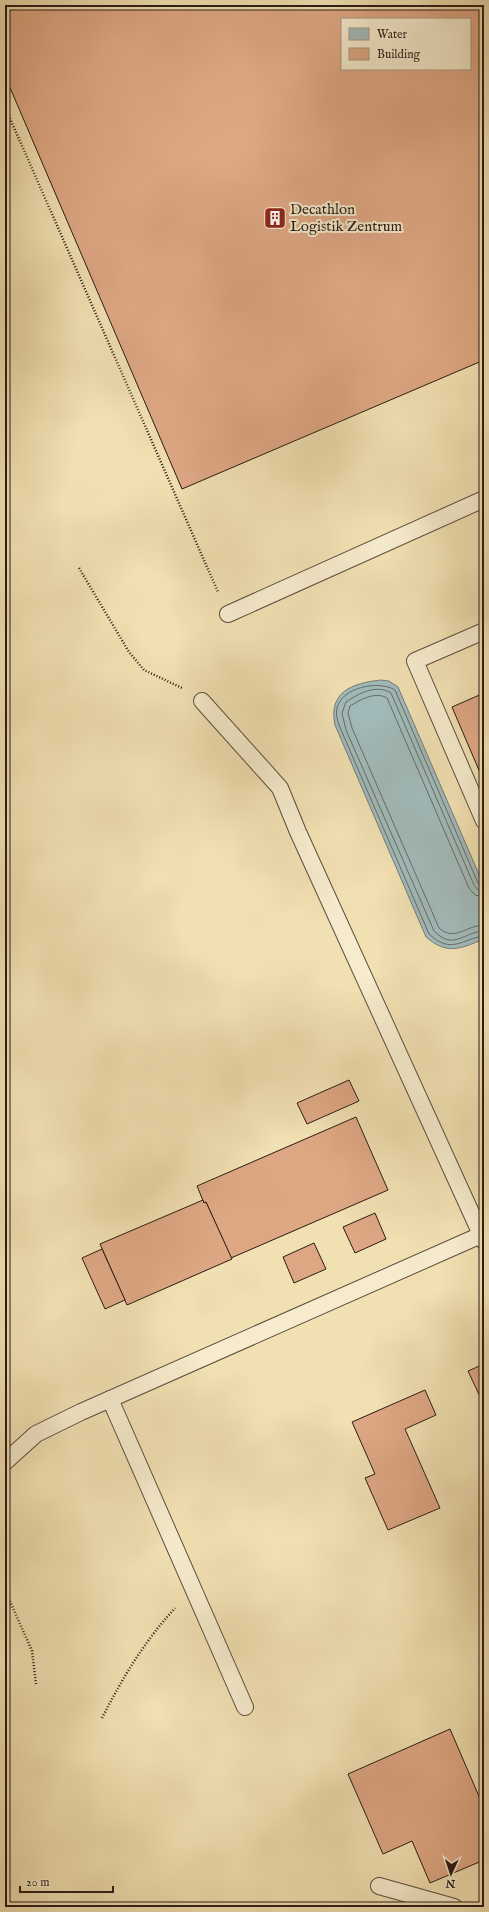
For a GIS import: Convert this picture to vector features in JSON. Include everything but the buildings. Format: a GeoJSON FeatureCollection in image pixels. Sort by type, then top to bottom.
{"type":"FeatureCollection","features":[{"type":"Feature","properties":{"kind":"lane"},"geometry":{"type":"LineString","coordinates":[[228,614],[484,499]]}},
{"type":"Feature","properties":{"kind":"lane"},"geometry":{"type":"LineString","coordinates":[[484,631],[415,661],[484,821]]}},
{"type":"Feature","properties":{"kind":"lane"},"geometry":{"type":"LineString","coordinates":[[5,1462],[36,1434],[110,1399],[483,1238],[298,832],[280,788],[202,701]]}},
{"type":"Feature","properties":{"kind":"lane"},"geometry":{"type":"LineString","coordinates":[[110,1399],[245,1707]]}},
{"type":"Feature","properties":{"kind":"lane"},"geometry":{"type":"LineString","coordinates":[[378,1886],[454,1907]]}},
{"type":"Feature","properties":{"kind":"path"},"geometry":{"type":"LineString","coordinates":[[5,107],[228,614]]}},
{"type":"Feature","properties":{"kind":"path"},"geometry":{"type":"LineString","coordinates":[[79,568],[129,652],[144,670],[187,690],[202,701]]}},
{"type":"Feature","properties":{"kind":"path"},"geometry":{"type":"LineString","coordinates":[[102,1718],[122,1678],[155,1630],[194,1589]]}},
{"type":"Feature","properties":{"kind":"path"},"geometry":{"type":"LineString","coordinates":[[5,1590],[32,1652],[36,1684]]}},
{"type":"Feature","properties":{"kind":"water"},"geometry":{"type":"Polygon","coordinates":[[[370,681],[389,681],[398,687],[484,886],[484,939],[461,948],[447,948],[434,943],[426,937],[335,725],[335,704],[344,691],[370,681]]]}},
{"type":"Feature","properties":{"kind":"place","name":"Decathlon Logistik Zentrum"},"geometry":{"type":"Point","coordinates":[275,218]}}]}
